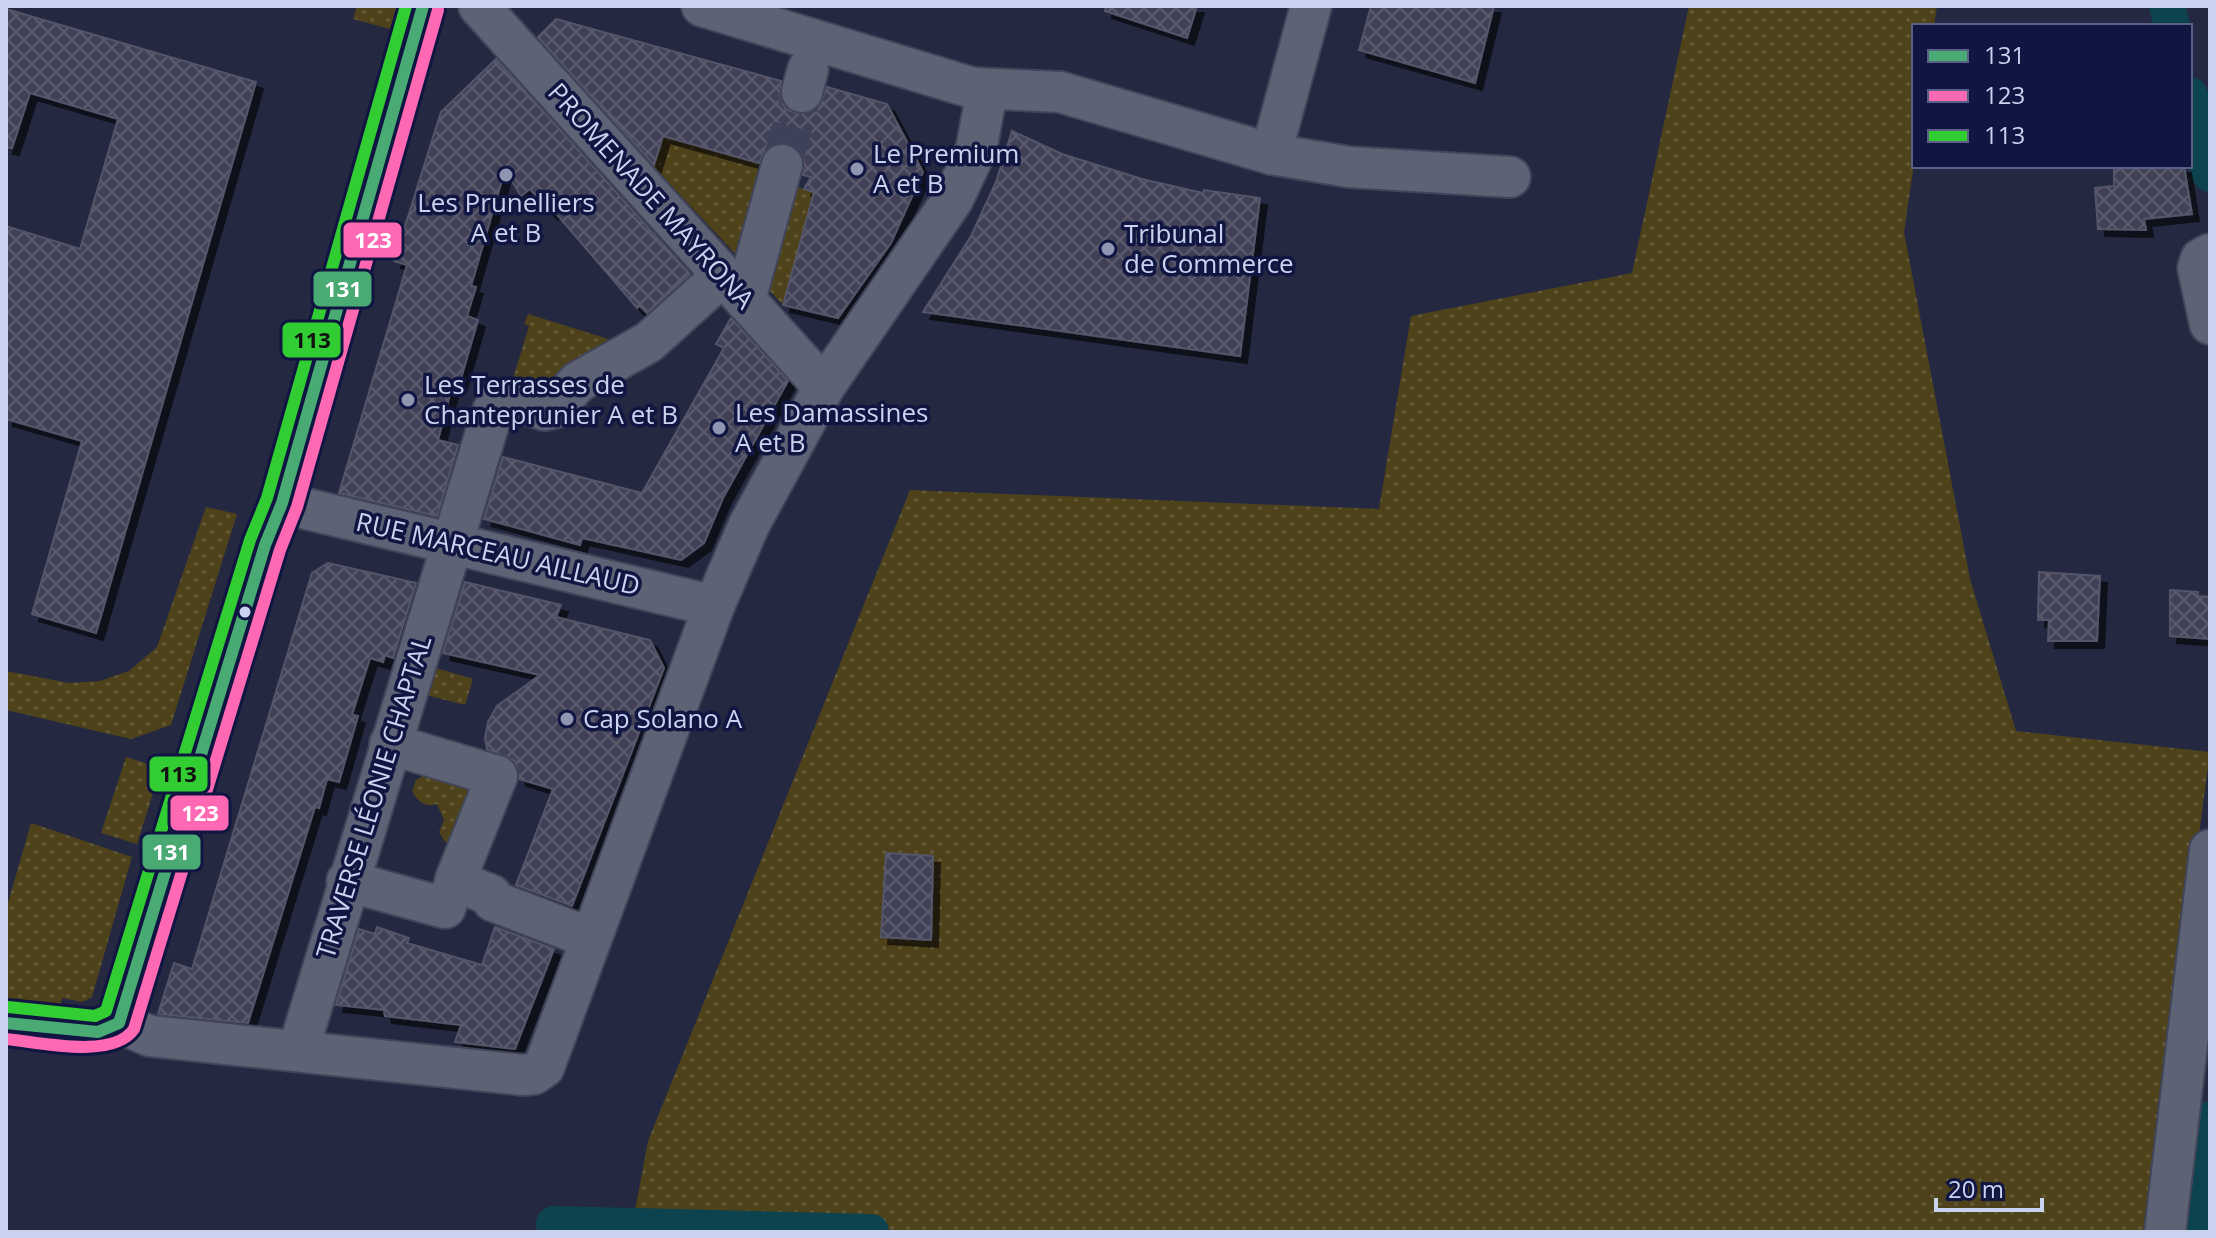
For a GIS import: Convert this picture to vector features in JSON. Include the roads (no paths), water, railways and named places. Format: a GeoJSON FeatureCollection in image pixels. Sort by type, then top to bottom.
{"type":"FeatureCollection","features":[{"type":"Feature","properties":{"kind":"street"},"geometry":{"type":"LineString","coordinates":[[119,1023],[260,558],[282,503],[423,6]]}},
{"type":"Feature","properties":{"kind":"street","name":"PROMENADE MAYRONA"},"geometry":{"type":"LineString","coordinates":[[479,6],[824,387]]}},
{"type":"Feature","properties":{"kind":"street"},"geometry":{"type":"LineString","coordinates":[[702,6],[987,91],[1037,88],[1060,92],[1271,154],[1349,167],[1510,177]]}},
{"type":"Feature","properties":{"kind":"street"},"geometry":{"type":"LineString","coordinates":[[1271,154],[1311,6]]}},
{"type":"Feature","properties":{"kind":"street"},"geometry":{"type":"LineString","coordinates":[[6,1023],[98,1032],[119,1023],[150,1036],[534,1074],[546,1063],[714,606],[749,525],[824,387],[953,199],[976,150],[987,91]]}},
{"type":"Feature","properties":{"kind":"street"},"geometry":{"type":"LineString","coordinates":[[734,288],[782,165]]}},
{"type":"Feature","properties":{"kind":"street"},"geometry":{"type":"LineString","coordinates":[[2210,254],[2201,259],[2198,268],[2210,324]]}},
{"type":"Feature","properties":{"kind":"street","name":"TRAVERSE LÉONIE CHAPTAL"},"geometry":{"type":"LineString","coordinates":[[298,1051],[347,881],[497,404],[509,400],[545,410],[554,408],[578,382],[734,288]]}},
{"type":"Feature","properties":{"kind":"street","name":"RUE MARCEAU AILLAUD"},"geometry":{"type":"LineString","coordinates":[[282,503],[714,606]]}},
{"type":"Feature","properties":{"kind":"street"},"geometry":{"type":"LineString","coordinates":[[390,744],[497,776],[455,881],[491,895],[493,901],[590,938]]}},
{"type":"Feature","properties":{"kind":"street"},"geometry":{"type":"LineString","coordinates":[[2165,1232],[2210,850]]}},
{"type":"Feature","properties":{"kind":"street"},"geometry":{"type":"LineString","coordinates":[[347,881],[445,908],[450,894]]}},
{"type":"Feature","properties":{"kind":"waterway"},"geometry":{"type":"LineString","coordinates":[[2167,6],[2172,24]]}},
{"type":"Feature","properties":{"kind":"waterway"},"geometry":{"type":"LineString","coordinates":[[2192,103],[2210,174]]}},
{"type":"Feature","properties":{"kind":"waterway"},"geometry":{"type":"LineString","coordinates":[[2196,1232],[2210,1119]]}},
{"type":"Feature","properties":{"kind":"waterway"},"geometry":{"type":"LineString","coordinates":[[554,1224],[871,1232]]}},
{"type":"Feature","properties":{"kind":"tunnel"},"geometry":{"type":"LineString","coordinates":[[782,165],[802,92]]}},
{"type":"Feature","properties":{"kind":"place","name":"Le Premium A et B"},"geometry":{"type":"Point","coordinates":[857,169]}},
{"type":"Feature","properties":{"kind":"place","name":"Les Prunelliers A et B"},"geometry":{"type":"Point","coordinates":[506,175]}},
{"type":"Feature","properties":{"kind":"place","name":"Tribunal de Commerce"},"geometry":{"type":"Point","coordinates":[1108,249]}},
{"type":"Feature","properties":{"kind":"place","name":"Les Terrasses de Chanteprunier A et B"},"geometry":{"type":"Point","coordinates":[408,400]}},
{"type":"Feature","properties":{"kind":"place","name":"Les Damassines A et B"},"geometry":{"type":"Point","coordinates":[719,428]}},
{"type":"Feature","properties":{"kind":"place","name":"Cap Solano A"},"geometry":{"type":"Point","coordinates":[567,719]}}]}
